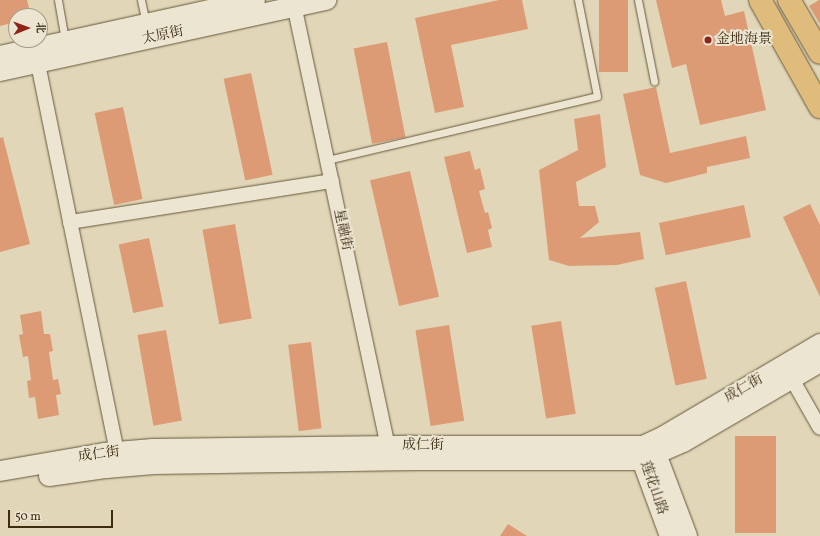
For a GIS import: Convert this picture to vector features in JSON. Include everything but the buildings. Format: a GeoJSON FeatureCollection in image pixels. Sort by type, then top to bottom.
{"type":"FeatureCollection","features":[{"type":"Feature","properties":{"kind":"main road"},"geometry":{"type":"LineString","coordinates":[[760,0],[820,107]]}},
{"type":"Feature","properties":{"kind":"main road"},"geometry":{"type":"LineString","coordinates":[[789,0],[820,53]]}},
{"type":"Feature","properties":{"kind":"street","name":"太原街"},"geometry":{"type":"LineString","coordinates":[[147,31],[255,0]]}},
{"type":"Feature","properties":{"kind":"street","name":"太原街"},"geometry":{"type":"LineString","coordinates":[[0,56],[37,55],[147,31],[294,3],[326,0]]}},
{"type":"Feature","properties":{"kind":"street","name":"星融街"},"geometry":{"type":"LineString","coordinates":[[294,3],[390,453]]}},
{"type":"Feature","properties":{"kind":"street","name":"太原街"},"geometry":{"type":"LineString","coordinates":[[0,71],[37,55]]}},
{"type":"Feature","properties":{"kind":"street"},"geometry":{"type":"LineString","coordinates":[[37,55],[119,459]]}},
{"type":"Feature","properties":{"kind":"street"},"geometry":{"type":"LineString","coordinates":[[70,222],[332,181]]}},
{"type":"Feature","properties":{"kind":"street","name":"成仁街"},"geometry":{"type":"LineString","coordinates":[[647,453],[664,436],[820,344]]}},
{"type":"Feature","properties":{"kind":"street","name":"成仁街"},"geometry":{"type":"LineString","coordinates":[[0,484],[119,459],[153,449],[390,453],[647,453],[683,442],[820,362]]}},
{"type":"Feature","properties":{"kind":"street"},"geometry":{"type":"LineString","coordinates":[[792,379],[820,428]]}},
{"type":"Feature","properties":{"kind":"street","name":"莲花山路"},"geometry":{"type":"LineString","coordinates":[[647,453],[670,536]]}},
{"type":"Feature","properties":{"kind":"street","name":"莲花山路"},"geometry":{"type":"LineString","coordinates":[[647,453],[687,536]]}},
{"type":"Feature","properties":{"kind":"street","name":"成仁街"},"geometry":{"type":"LineString","coordinates":[[0,471],[119,459]]}},
{"type":"Feature","properties":{"kind":"lane"},"geometry":{"type":"LineString","coordinates":[[58,0],[66,49]]}},
{"type":"Feature","properties":{"kind":"lane"},"geometry":{"type":"LineString","coordinates":[[141,0],[147,31]]}},
{"type":"Feature","properties":{"kind":"lane"},"geometry":{"type":"LineString","coordinates":[[327,160],[597,96],[578,0]]}},
{"type":"Feature","properties":{"kind":"lane"},"geometry":{"type":"LineString","coordinates":[[638,0],[654,81]]}},
{"type":"Feature","properties":{"kind":"place","name":"金地海景"},"geometry":{"type":"Point","coordinates":[708,40]}}]}
